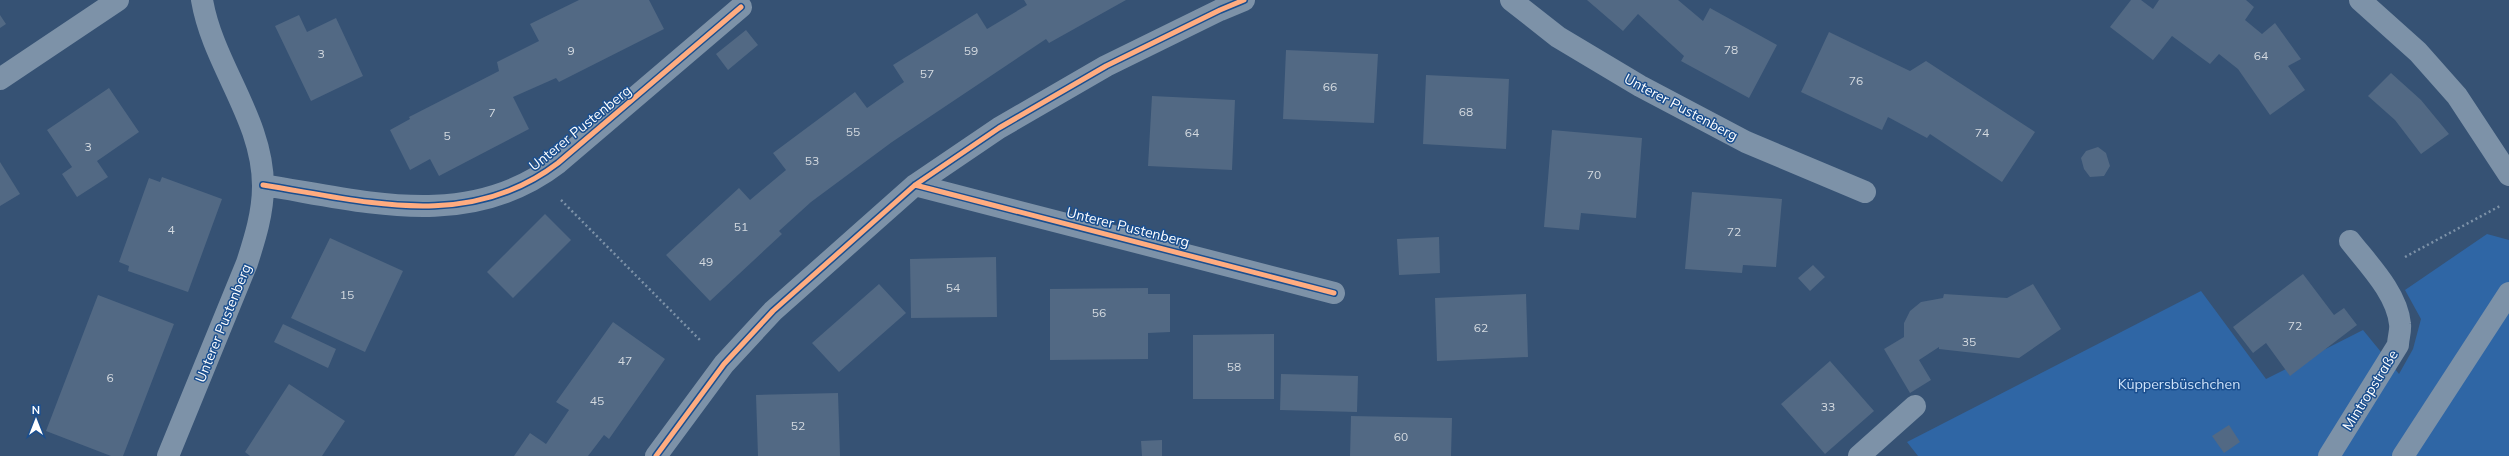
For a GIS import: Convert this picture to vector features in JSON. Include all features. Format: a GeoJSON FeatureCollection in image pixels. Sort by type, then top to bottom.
{"type":"FeatureCollection","features":[{"type":"Feature","properties":{"kind":"street"},"geometry":{"type":"LineString","coordinates":[[0,79],[118,0]]}},
{"type":"Feature","properties":{"kind":"street","name":"Unterer Pustenberg"},"geometry":{"type":"LineString","coordinates":[[168,456],[247,263],[261,217],[263,185],[254,136],[214,46],[202,0]]}},
{"type":"Feature","properties":{"kind":"street"},"geometry":{"type":"LineString","coordinates":[[656,456],[724,364],[773,311],[828,260],[916,185],[999,128],[1106,66],[1220,10],[1244,0]]}},
{"type":"Feature","properties":{"kind":"street","name":"Unterer Pustenberg"},"geometry":{"type":"LineString","coordinates":[[1511,0],[1558,37],[1640,86],[1746,142],[1865,192]]}},
{"type":"Feature","properties":{"kind":"street"},"geometry":{"type":"LineString","coordinates":[[2360,0],[2418,52],[2447,85],[2509,175]]}},
{"type":"Feature","properties":{"kind":"street","name":"Unterer Pustenberg"},"geometry":{"type":"LineString","coordinates":[[263,185],[415,208],[473,202],[498,196],[539,178],[618,114],[741,7]]}},
{"type":"Feature","properties":{"kind":"street","name":"Unterer Pustenberg"},"geometry":{"type":"LineString","coordinates":[[916,185],[1334,293]]}},
{"type":"Feature","properties":{"kind":"street","name":"Mintropstraße"},"geometry":{"type":"LineString","coordinates":[[2329,456],[2398,345],[2400,324],[2395,304],[2376,273],[2350,241]]}},
{"type":"Feature","properties":{"kind":"street"},"geometry":{"type":"LineString","coordinates":[[2403,456],[2509,293]]}},
{"type":"Feature","properties":{"kind":"street"},"geometry":{"type":"LineString","coordinates":[[1859,456],[1915,406]]}},
{"type":"Feature","properties":{"kind":"path"},"geometry":{"type":"LineString","coordinates":[[539,178],[724,364]]}},
{"type":"Feature","properties":{"kind":"path"},"geometry":{"type":"LineString","coordinates":[[2376,273],[2502,205]]}},
{"type":"Feature","properties":{"kind":"green space","name":"Küppersbüschchen"},"geometry":{"type":"Polygon","coordinates":[[[2487,234],[2509,240],[2509,456],[1918,456],[1907,442],[2201,291],[2266,379],[2363,330],[2399,374],[2413,349],[2421,319],[2405,290],[2487,234]]]}},
{"type":"Feature","properties":{"kind":"building"},"geometry":{"type":"Polygon","coordinates":[[[579,0],[649,0],[664,29],[559,82],[556,78],[513,97],[529,129],[439,176],[430,159],[410,170],[390,130],[410,119],[409,117],[499,71],[497,62],[539,41],[530,24],[579,0]]]}},
{"type":"Feature","properties":{"kind":"building"},"geometry":{"type":"Polygon","coordinates":[[[1024,0],[1126,0],[1049,43],[1046,39],[892,142],[811,202],[779,231],[782,234],[710,301],[666,255],[739,188],[750,200],[786,170],[773,153],[855,92],[867,108],[904,82],[893,65],[977,13],[987,29],[1027,5],[1024,0]]]}},
{"type":"Feature","properties":{"kind":"building"},"geometry":{"type":"Polygon","coordinates":[[[1587,0],[1678,0],[1703,21],[1710,8],[1777,45],[1749,98],[1681,61],[1684,56],[1638,14],[1623,31],[1587,0]]]}},
{"type":"Feature","properties":{"kind":"building"},"geometry":{"type":"Polygon","coordinates":[[[2131,0],[2141,0],[2153,9],[2159,0],[2246,0],[2254,7],[2245,20],[2262,34],[2275,23],[2301,59],[2288,66],[2305,90],[2270,115],[2238,69],[2219,54],[2210,64],[2172,36],[2153,60],[2110,27],[2131,0]]]}},
{"type":"Feature","properties":{"kind":"building"},"geometry":{"type":"Polygon","coordinates":[[[0,15],[6,24],[0,28],[0,15]]]}},
{"type":"Feature","properties":{"kind":"building"},"geometry":{"type":"Polygon","coordinates":[[[299,15],[307,32],[336,18],[363,76],[311,101],[275,26],[299,15]]]}},
{"type":"Feature","properties":{"kind":"building"},"geometry":{"type":"Polygon","coordinates":[[[746,30],[758,45],[728,70],[716,54],[746,30]]]}},
{"type":"Feature","properties":{"kind":"building"},"geometry":{"type":"Polygon","coordinates":[[[1829,32],[1910,71],[1926,61],[2035,132],[2002,182],[1930,134],[1927,138],[1888,117],[1882,130],[1801,92],[1829,32]]]}},
{"type":"Feature","properties":{"kind":"building"},"geometry":{"type":"Polygon","coordinates":[[[1286,50],[1378,54],[1374,123],[1283,119],[1286,50]]]}},
{"type":"Feature","properties":{"kind":"building"},"geometry":{"type":"Polygon","coordinates":[[[2391,73],[2421,100],[2449,134],[2421,154],[2395,120],[2368,96],[2391,73]]]}},
{"type":"Feature","properties":{"kind":"building"},"geometry":{"type":"Polygon","coordinates":[[[1426,75],[1509,79],[1506,149],[1423,144],[1426,75]]]}},
{"type":"Feature","properties":{"kind":"building"},"geometry":{"type":"Polygon","coordinates":[[[109,88],[139,132],[97,161],[108,177],[77,197],[62,174],[72,167],[47,130],[109,88]]]}},
{"type":"Feature","properties":{"kind":"building"},"geometry":{"type":"Polygon","coordinates":[[[1152,96],[1235,100],[1232,170],[1148,166],[1152,96]]]}},
{"type":"Feature","properties":{"kind":"building"},"geometry":{"type":"Polygon","coordinates":[[[1552,130],[1642,138],[1636,218],[1581,213],[1579,230],[1544,227],[1552,130]]]}},
{"type":"Feature","properties":{"kind":"building"},"geometry":{"type":"Polygon","coordinates":[[[2098,147],[2106,153],[2110,166],[2104,176],[2090,177],[2084,169],[2081,158],[2086,151],[2098,147]]]}},
{"type":"Feature","properties":{"kind":"building"},"geometry":{"type":"Polygon","coordinates":[[[0,162],[20,194],[0,206],[0,162]]]}},
{"type":"Feature","properties":{"kind":"building"},"geometry":{"type":"Polygon","coordinates":[[[162,177],[222,199],[188,292],[128,271],[129,266],[119,262],[149,178],[160,182],[162,177]]]}},
{"type":"Feature","properties":{"kind":"building"},"geometry":{"type":"Polygon","coordinates":[[[1692,192],[1782,199],[1776,267],[1743,265],[1742,273],[1685,269],[1692,192]]]}},
{"type":"Feature","properties":{"kind":"building"},"geometry":{"type":"Polygon","coordinates":[[[545,214],[571,240],[513,298],[487,272],[545,214]]]}},
{"type":"Feature","properties":{"kind":"building"},"geometry":{"type":"Polygon","coordinates":[[[1439,237],[1440,273],[1399,275],[1397,239],[1439,237]]]}},
{"type":"Feature","properties":{"kind":"building"},"geometry":{"type":"Polygon","coordinates":[[[330,238],[403,271],[365,352],[291,318],[330,238]]]}},
{"type":"Feature","properties":{"kind":"building"},"geometry":{"type":"Polygon","coordinates":[[[996,257],[997,317],[911,318],[910,259],[996,257]]]}},
{"type":"Feature","properties":{"kind":"building"},"geometry":{"type":"Polygon","coordinates":[[[1813,265],[1825,277],[1810,291],[1798,278],[1813,265]]]}},
{"type":"Feature","properties":{"kind":"building"},"geometry":{"type":"Polygon","coordinates":[[[2303,274],[2334,315],[2344,308],[2357,325],[2290,376],[2266,343],[2253,353],[2233,327],[2303,274]]]}},
{"type":"Feature","properties":{"kind":"building"},"geometry":{"type":"Polygon","coordinates":[[[879,284],[906,313],[839,372],[812,343],[879,284]]]}},
{"type":"Feature","properties":{"kind":"building"},"geometry":{"type":"Polygon","coordinates":[[[2033,284],[2061,329],[2019,358],[1939,349],[1939,347],[1919,360],[1931,380],[1910,393],[1884,349],[1904,337],[1904,323],[1910,311],[1921,302],[1943,298],[1944,294],[2007,298],[2033,284]]]}},
{"type":"Feature","properties":{"kind":"building"},"geometry":{"type":"Polygon","coordinates":[[[1148,288],[1148,294],[1170,294],[1170,332],[1148,333],[1148,359],[1050,360],[1050,289],[1148,288]]]}},
{"type":"Feature","properties":{"kind":"building"},"geometry":{"type":"Polygon","coordinates":[[[1526,294],[1528,357],[1437,361],[1435,298],[1526,294]]]}},
{"type":"Feature","properties":{"kind":"building"},"geometry":{"type":"Polygon","coordinates":[[[98,295],[174,324],[123,456],[111,456],[46,431],[98,295]]]}},
{"type":"Feature","properties":{"kind":"building"},"geometry":{"type":"Polygon","coordinates":[[[613,322],[665,359],[609,439],[604,435],[588,456],[514,456],[530,433],[546,444],[569,410],[556,402],[613,322]]]}},
{"type":"Feature","properties":{"kind":"building"},"geometry":{"type":"Polygon","coordinates":[[[283,324],[336,349],[328,368],[274,342],[283,324]]]}},
{"type":"Feature","properties":{"kind":"building"},"geometry":{"type":"Polygon","coordinates":[[[1274,334],[1274,399],[1193,399],[1193,335],[1274,334]]]}},
{"type":"Feature","properties":{"kind":"building"},"geometry":{"type":"Polygon","coordinates":[[[1830,361],[1874,411],[1825,454],[1781,404],[1830,361]]]}},
{"type":"Feature","properties":{"kind":"building"},"geometry":{"type":"Polygon","coordinates":[[[1281,374],[1358,376],[1357,412],[1280,410],[1281,374]]]}},
{"type":"Feature","properties":{"kind":"building"},"geometry":{"type":"Polygon","coordinates":[[[289,384],[345,421],[322,456],[250,456],[245,452],[289,384]]]}},
{"type":"Feature","properties":{"kind":"building"},"geometry":{"type":"Polygon","coordinates":[[[838,393],[840,456],[758,456],[756,395],[838,393]]]}},
{"type":"Feature","properties":{"kind":"building"},"geometry":{"type":"Polygon","coordinates":[[[1351,416],[1452,418],[1451,456],[1350,456],[1351,416]]]}},
{"type":"Feature","properties":{"kind":"building"},"geometry":{"type":"Polygon","coordinates":[[[2229,425],[2240,442],[2224,453],[2212,436],[2229,425]]]}},
{"type":"Feature","properties":{"kind":"building"},"geometry":{"type":"Polygon","coordinates":[[[1162,440],[1162,456],[1142,456],[1141,441],[1162,440]]]}},
{"type":"Feature","properties":{"kind":"cycle path"},"geometry":{"type":"LineString","coordinates":[[656,456],[724,364],[773,311],[915,185],[999,128],[1106,66],[1220,10],[1244,0]]}},
{"type":"Feature","properties":{"kind":"cycle path"},"geometry":{"type":"LineString","coordinates":[[263,185],[339,198],[415,206],[452,205],[488,198],[524,184],[558,163],[741,7]]}},
{"type":"Feature","properties":{"kind":"cycle path"},"geometry":{"type":"LineString","coordinates":[[915,185],[1334,293]]}}]}
